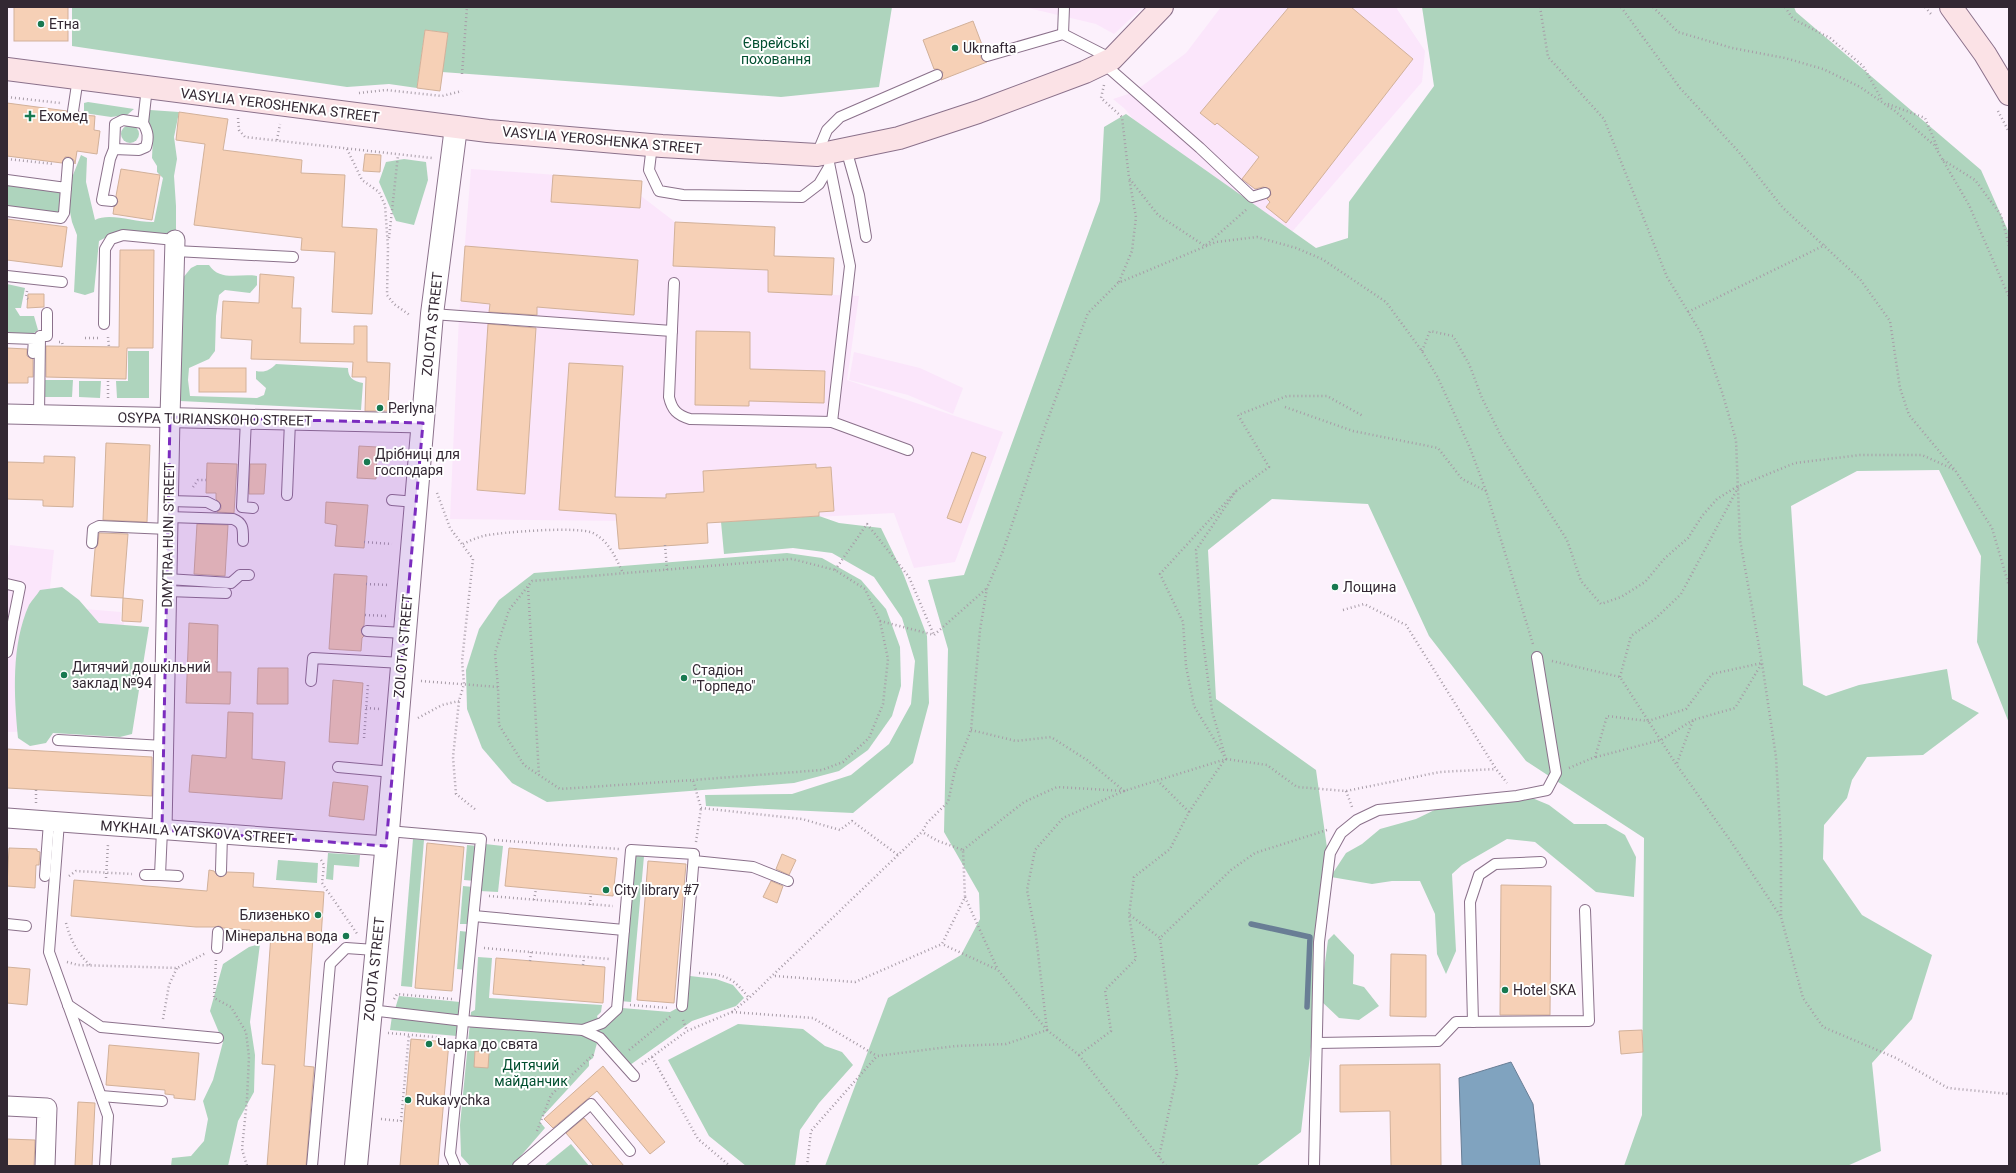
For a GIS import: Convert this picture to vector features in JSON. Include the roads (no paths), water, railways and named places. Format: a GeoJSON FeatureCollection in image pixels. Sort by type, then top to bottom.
{"type":"FeatureCollection","features":[{"type":"Feature","properties":{"kind":"main road","name":"VASYLIA YEROSHENKA STREET"},"geometry":{"type":"LineString","coordinates":[[7,68],[77,86],[147,87],[456,127],[652,145],[830,156],[899,138],[978,112],[1085,72],[1106,68],[1162,7]]}},
{"type":"Feature","properties":{"kind":"main road"},"geometry":{"type":"LineString","coordinates":[[1951,7],[1984,54],[2009,94]]}},
{"type":"Feature","properties":{"kind":"street","name":"ZOLOTA STREET"},"geometry":{"type":"LineString","coordinates":[[356,1166],[402,663],[395,633],[416,502],[423,423],[418,314],[456,127]]}},
{"type":"Feature","properties":{"kind":"street","name":"DMYTRA HUNI STREET"},"geometry":{"type":"LineString","coordinates":[[162,830],[175,245]]}},
{"type":"Feature","properties":{"kind":"street","name":"OSYPA TURIANSKOHO STREET"},"geometry":{"type":"LineString","coordinates":[[7,414],[423,423]]}},
{"type":"Feature","properties":{"kind":"street","name":"MYKHAILA YATSKOVA STREET"},"geometry":{"type":"LineString","coordinates":[[7,818],[222,834],[387,838]]}},
{"type":"Feature","properties":{"kind":"street"},"geometry":{"type":"LineString","coordinates":[[7,1106],[48,1108],[45,1166]]}},
{"type":"Feature","properties":{"kind":"lane"},"geometry":{"type":"LineString","coordinates":[[1063,34],[1064,7]]}},
{"type":"Feature","properties":{"kind":"lane"},"geometry":{"type":"LineString","coordinates":[[987,56],[1063,34]]}},
{"type":"Feature","properties":{"kind":"lane"},"geometry":{"type":"LineString","coordinates":[[1063,34],[1106,68],[1200,148],[1252,197],[1265,193]]}},
{"type":"Feature","properties":{"kind":"lane"},"geometry":{"type":"LineString","coordinates":[[832,422],[850,266],[830,156],[827,130],[840,117],[937,75]]}},
{"type":"Feature","properties":{"kind":"lane"},"geometry":{"type":"LineString","coordinates":[[74,111],[77,86]]}},
{"type":"Feature","properties":{"kind":"lane"},"geometry":{"type":"LineString","coordinates":[[114,149],[139,150],[146,147],[148,131],[143,123],[147,87]]}},
{"type":"Feature","properties":{"kind":"lane"},"geometry":{"type":"LineString","coordinates":[[112,201],[102,200],[108,165],[114,149],[115,124],[123,120],[143,123]]}},
{"type":"Feature","properties":{"kind":"lane"},"geometry":{"type":"LineString","coordinates":[[652,145],[649,170],[659,190],[683,195],[802,197],[818,184],[830,156]]}},
{"type":"Feature","properties":{"kind":"lane"},"geometry":{"type":"LineString","coordinates":[[830,156],[859,195],[866,237]]}},
{"type":"Feature","properties":{"kind":"lane"},"geometry":{"type":"LineString","coordinates":[[7,211],[61,218],[64,213],[68,164]]}},
{"type":"Feature","properties":{"kind":"lane"},"geometry":{"type":"LineString","coordinates":[[7,180],[66,188]]}},
{"type":"Feature","properties":{"kind":"lane"},"geometry":{"type":"LineString","coordinates":[[104,324],[106,249],[111,239],[123,235],[175,245],[293,257]]}},
{"type":"Feature","properties":{"kind":"lane"},"geometry":{"type":"LineString","coordinates":[[7,276],[62,282]]}},
{"type":"Feature","properties":{"kind":"lane"},"geometry":{"type":"LineString","coordinates":[[674,282],[669,397],[672,408],[679,416],[690,419],[832,422],[908,450]]}},
{"type":"Feature","properties":{"kind":"lane"},"geometry":{"type":"LineString","coordinates":[[36,415],[40,336],[47,336],[47,313]]}},
{"type":"Feature","properties":{"kind":"lane"},"geometry":{"type":"LineString","coordinates":[[418,314],[672,331]]}},
{"type":"Feature","properties":{"kind":"lane"},"geometry":{"type":"LineString","coordinates":[[7,338],[34,339],[36,415]]}},
{"type":"Feature","properties":{"kind":"lane"},"geometry":{"type":"LineString","coordinates":[[246,419],[242,507],[253,508]]}},
{"type":"Feature","properties":{"kind":"lane"},"geometry":{"type":"LineString","coordinates":[[287,495],[290,421]]}},
{"type":"Feature","properties":{"kind":"lane"},"geometry":{"type":"LineString","coordinates":[[392,500],[416,502]]}},
{"type":"Feature","properties":{"kind":"lane"},"geometry":{"type":"LineString","coordinates":[[168,516],[207,502],[216,506]]}},
{"type":"Feature","properties":{"kind":"lane"},"geometry":{"type":"LineString","coordinates":[[92,543],[93,529],[99,526],[168,516],[233,519],[240,522],[243,528],[243,541]]}},
{"type":"Feature","properties":{"kind":"lane"},"geometry":{"type":"LineString","coordinates":[[167,585],[231,583],[240,575],[249,575]]}},
{"type":"Feature","properties":{"kind":"lane"},"geometry":{"type":"LineString","coordinates":[[7,584],[20,587],[7,652]]}},
{"type":"Feature","properties":{"kind":"lane"},"geometry":{"type":"LineString","coordinates":[[167,585],[226,593]]}},
{"type":"Feature","properties":{"kind":"lane"},"geometry":{"type":"LineString","coordinates":[[367,631],[395,633]]}},
{"type":"Feature","properties":{"kind":"lane"},"geometry":{"type":"LineString","coordinates":[[1314,1166],[1319,942],[1330,853],[1341,833],[1357,820],[1378,810],[1517,796],[1547,790],[1556,773],[1537,657]]}},
{"type":"Feature","properties":{"kind":"lane"},"geometry":{"type":"LineString","coordinates":[[311,681],[313,658],[402,663]]}},
{"type":"Feature","properties":{"kind":"lane"},"geometry":{"type":"LineString","coordinates":[[58,740],[164,746]]}},
{"type":"Feature","properties":{"kind":"lane"},"geometry":{"type":"LineString","coordinates":[[338,767],[393,772]]}},
{"type":"Feature","properties":{"kind":"lane"},"geometry":{"type":"LineString","coordinates":[[45,876],[54,822]]}},
{"type":"Feature","properties":{"kind":"lane"},"geometry":{"type":"LineString","coordinates":[[54,822],[49,952],[108,1116],[105,1166]]}},
{"type":"Feature","properties":{"kind":"lane"},"geometry":{"type":"LineString","coordinates":[[160,875],[162,830]]}},
{"type":"Feature","properties":{"kind":"lane"},"geometry":{"type":"LineString","coordinates":[[221,871],[222,834]]}},
{"type":"Feature","properties":{"kind":"lane"},"geometry":{"type":"LineString","coordinates":[[387,838],[481,839],[450,1154],[455,1166]]}},
{"type":"Feature","properties":{"kind":"lane"},"geometry":{"type":"LineString","coordinates":[[584,1030],[602,1023],[616,1009],[631,850],[753,867],[788,881]]}},
{"type":"Feature","properties":{"kind":"lane"},"geometry":{"type":"LineString","coordinates":[[682,1006],[694,858]]}},
{"type":"Feature","properties":{"kind":"lane"},"geometry":{"type":"LineString","coordinates":[[1473,1022],[1470,902],[1479,875],[1495,864],[1541,862]]}},
{"type":"Feature","properties":{"kind":"lane"},"geometry":{"type":"LineString","coordinates":[[145,875],[178,876]]}},
{"type":"Feature","properties":{"kind":"lane"},"geometry":{"type":"LineString","coordinates":[[1317,1043],[1438,1041],[1456,1022],[1589,1021],[1585,910]]}},
{"type":"Feature","properties":{"kind":"lane"},"geometry":{"type":"LineString","coordinates":[[474,916],[624,930]]}},
{"type":"Feature","properties":{"kind":"lane"},"geometry":{"type":"LineString","coordinates":[[7,924],[26,926]]}},
{"type":"Feature","properties":{"kind":"lane"},"geometry":{"type":"LineString","coordinates":[[217,948],[218,932]]}},
{"type":"Feature","properties":{"kind":"lane"},"geometry":{"type":"LineString","coordinates":[[312,1166],[330,964],[346,948],[375,950]]}},
{"type":"Feature","properties":{"kind":"lane"},"geometry":{"type":"LineString","coordinates":[[68,1005],[101,1026],[218,1038]]}},
{"type":"Feature","properties":{"kind":"lane"},"geometry":{"type":"LineString","coordinates":[[370,1010],[464,1020],[584,1030],[600,1038],[606,1043],[633,1074]]}},
{"type":"Feature","properties":{"kind":"lane"},"geometry":{"type":"LineString","coordinates":[[101,1096],[162,1101]]}},
{"type":"Feature","properties":{"kind":"lane"},"geometry":{"type":"LineString","coordinates":[[522,1162],[591,1104],[630,1151]]}},
{"type":"Feature","properties":{"kind":"water"},"geometry":{"type":"Polygon","coordinates":[[[1511,1062],[1533,1104],[1540,1166],[1462,1166],[1459,1078],[1511,1062]]]}},
{"type":"Feature","properties":{"kind":"waterway"},"geometry":{"type":"LineString","coordinates":[[1251,924],[1310,937],[1307,1007]]}},
{"type":"Feature","properties":{"kind":"place","name":"Етна"},"geometry":{"type":"Point","coordinates":[41,24]}},
{"type":"Feature","properties":{"kind":"place","name":"Ukrnafta"},"geometry":{"type":"Point","coordinates":[955,48]}},
{"type":"Feature","properties":{"kind":"place","name":"Ехомед"},"geometry":{"type":"Point","coordinates":[30,116]}},
{"type":"Feature","properties":{"kind":"place","name":"Perlyna"},"geometry":{"type":"Point","coordinates":[380,408]}},
{"type":"Feature","properties":{"kind":"place","name":"Дрібниці для господаря"},"geometry":{"type":"Point","coordinates":[367,462]}},
{"type":"Feature","properties":{"kind":"place","name":"Лощина"},"geometry":{"type":"Point","coordinates":[1335,587]}},
{"type":"Feature","properties":{"kind":"place","name":"Дитячий дошкільний заклад №94"},"geometry":{"type":"Point","coordinates":[64,675]}},
{"type":"Feature","properties":{"kind":"place","name":"Стадіон \"Торпедо\""},"geometry":{"type":"Point","coordinates":[684,678]}},
{"type":"Feature","properties":{"kind":"place","name":"City library #7"},"geometry":{"type":"Point","coordinates":[606,890]}},
{"type":"Feature","properties":{"kind":"place","name":"Близенько"},"geometry":{"type":"Point","coordinates":[318,915]}},
{"type":"Feature","properties":{"kind":"place","name":"Мінеральна вода"},"geometry":{"type":"Point","coordinates":[346,936]}},
{"type":"Feature","properties":{"kind":"place","name":"Hotel SKA"},"geometry":{"type":"Point","coordinates":[1505,990]}},
{"type":"Feature","properties":{"kind":"place","name":"Чарка до свята"},"geometry":{"type":"Point","coordinates":[429,1044]}},
{"type":"Feature","properties":{"kind":"place","name":"Rukavychka"},"geometry":{"type":"Point","coordinates":[408,1100]}},
{"type":"Feature","properties":{"kind":"park label","name":"Єврейські поховання"},"geometry":{"type":"Point","coordinates":[776,52]}},
{"type":"Feature","properties":{"kind":"park label","name":"Дитячий майданчик"},"geometry":{"type":"Point","coordinates":[531,1074]}}]}
